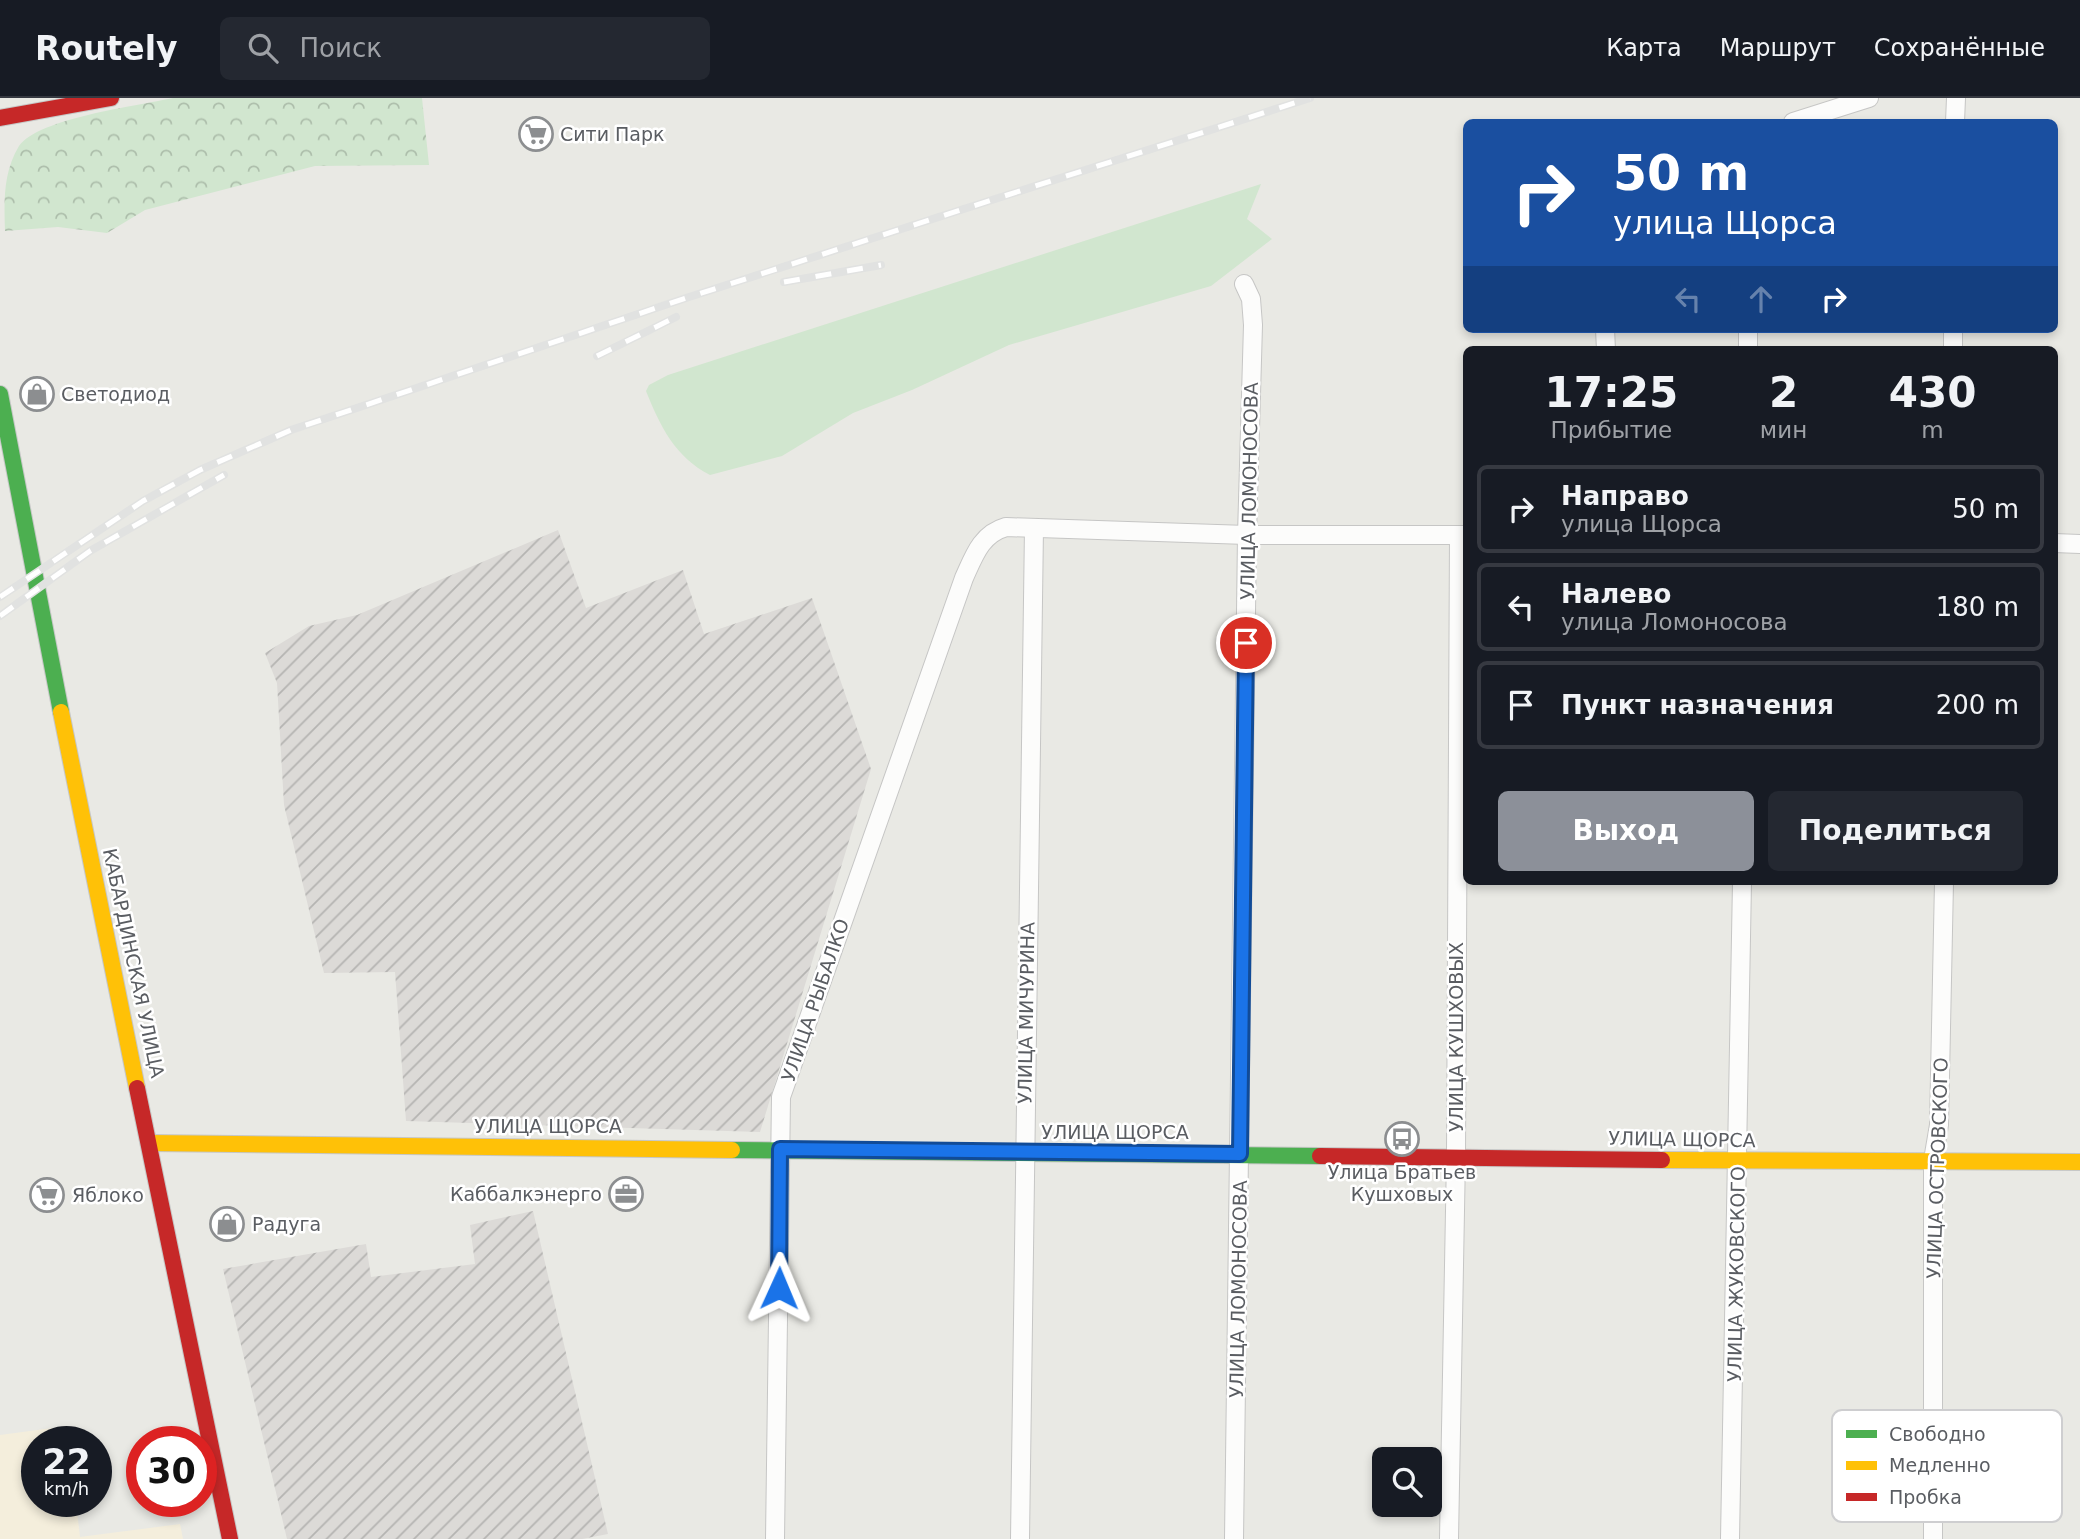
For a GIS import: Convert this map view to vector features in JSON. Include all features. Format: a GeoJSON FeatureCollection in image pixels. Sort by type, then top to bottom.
{"type":"FeatureCollection","features":[{"type":"Feature","properties":{"kind":"street"},"geometry":{"type":"LineString","coordinates":[[0,118],[111,98]]}},
{"type":"Feature","properties":{"kind":"street"},"geometry":{"type":"LineString","coordinates":[[1803,119],[1870,98]]}},
{"type":"Feature","properties":{"kind":"street"},"geometry":{"type":"LineString","coordinates":[[1955,119],[1956,98]]}},
{"type":"Feature","properties":{"kind":"street","name":"УЛИЦА ЛОМОНОСОВА"},"geometry":{"type":"LineString","coordinates":[[1234,1539],[1247,535],[1253,325],[1251,299],[1244,284]]}},
{"type":"Feature","properties":{"kind":"street","name":"КАБАРДИНСКАЯ УЛИЦА"},"geometry":{"type":"LineString","coordinates":[[0,394],[32,573],[230,1539]]}},
{"type":"Feature","properties":{"kind":"street","name":"УЛИЦА РЫБАЛКО"},"geometry":{"type":"LineString","coordinates":[[775,1539],[781,1097],[964,578],[980,544],[990,533],[1006,527],[1034,528]]}},
{"type":"Feature","properties":{"kind":"street"},"geometry":{"type":"LineString","coordinates":[[1034,528],[1247,535],[1463,535]]}},
{"type":"Feature","properties":{"kind":"street","name":"УЛИЦА МИЧУРИНА"},"geometry":{"type":"LineString","coordinates":[[1020,1539],[1034,528]]}},
{"type":"Feature","properties":{"kind":"street","name":"УЛИЦА КУШХОВЫХ"},"geometry":{"type":"LineString","coordinates":[[1449,1539],[1463,535]]}},
{"type":"Feature","properties":{"kind":"street"},"geometry":{"type":"LineString","coordinates":[[2058,543],[2080,544]]}},
{"type":"Feature","properties":{"kind":"street","name":"УЛИЦА ЖУКОВСКОГО"},"geometry":{"type":"LineString","coordinates":[[1730,1539],[1742,885]]}},
{"type":"Feature","properties":{"kind":"street","name":"УЛИЦА ОСТРОВСКОГО"},"geometry":{"type":"LineString","coordinates":[[1933,1410],[1933,1160],[1939,1125],[1944,885]]}},
{"type":"Feature","properties":{"kind":"street","name":"УЛИЦА ЩОРСА"},"geometry":{"type":"LineString","coordinates":[[150,1143],[1738,1161],[2080,1162]]}},
{"type":"Feature","properties":{"kind":"shaded area"},"geometry":{"type":"Polygon","coordinates":[[[558,530],[586,608],[683,570],[704,634],[812,598],[871,769],[760,1132],[406,1121],[395,972],[324,973],[284,805],[277,683],[265,653],[309,626],[357,615],[558,530]]]}},
{"type":"Feature","properties":{"kind":"shaded area"},"geometry":{"type":"Polygon","coordinates":[[[533,1211],[608,1534],[582,1539],[287,1539],[223,1269],[366,1244],[371,1277],[475,1264],[470,1225],[533,1211]]]}},
{"type":"Feature","properties":{"kind":"shaded area"},"geometry":{"type":"Polygon","coordinates":[[[21,1432],[21,1517],[78,1517],[80,1537],[180,1524],[183,1539],[0,1539],[0,1435],[21,1432]]]}},
{"type":"Feature","properties":{"kind":"green space"},"geometry":{"type":"Polygon","coordinates":[[[173,98],[422,98],[429,165],[315,166],[145,210],[107,233],[58,227],[5,231],[7,177],[19,146],[30,136],[90,114],[173,98]]]}},
{"type":"Feature","properties":{"kind":"green space"},"geometry":{"type":"Polygon","coordinates":[[[1261,184],[1247,219],[1272,239],[1211,286],[1009,345],[912,390],[853,413],[782,456],[710,475],[678,450],[657,416],[646,391],[649,385],[668,375],[1261,184]]]}},
{"type":"Feature","properties":{"kind":"railway"},"geometry":{"type":"LineString","coordinates":[[0,597],[143,501],[200,470],[291,430],[686,298],[1310,98]]}},
{"type":"Feature","properties":{"kind":"railway"},"geometry":{"type":"LineString","coordinates":[[784,282],[881,265]]}},
{"type":"Feature","properties":{"kind":"railway"},"geometry":{"type":"LineString","coordinates":[[597,356],[676,317]]}},
{"type":"Feature","properties":{"kind":"railway"},"geometry":{"type":"LineString","coordinates":[[0,616],[90,551],[224,475]]}},
{"type":"Feature","properties":{"kind":"traffic: fast"},"geometry":{"type":"LineString","coordinates":[[0,394],[61,712]]}},
{"type":"Feature","properties":{"kind":"traffic: fast"},"geometry":{"type":"LineString","coordinates":[[732,1150],[1320,1156]]}},
{"type":"Feature","properties":{"kind":"traffic: slow"},"geometry":{"type":"LineString","coordinates":[[61,712],[137,1088]]}},
{"type":"Feature","properties":{"kind":"traffic: slow"},"geometry":{"type":"LineString","coordinates":[[150,1143],[732,1150]]}},
{"type":"Feature","properties":{"kind":"traffic: slow"},"geometry":{"type":"LineString","coordinates":[[1662,1160],[2080,1162]]}},
{"type":"Feature","properties":{"kind":"traffic: jam"},"geometry":{"type":"LineString","coordinates":[[0,118],[111,98]]}},
{"type":"Feature","properties":{"kind":"traffic: jam"},"geometry":{"type":"LineString","coordinates":[[137,1088],[230,1539]]}},
{"type":"Feature","properties":{"kind":"traffic: jam"},"geometry":{"type":"LineString","coordinates":[[1320,1156],[1662,1160]]}},
{"type":"Feature","properties":{"kind":"place","name":"Сити Парк"},"geometry":{"type":"Point","coordinates":[536,134]}},
{"type":"Feature","properties":{"kind":"place","name":"Светодиод"},"geometry":{"type":"Point","coordinates":[37,394]}},
{"type":"Feature","properties":{"kind":"place","name":"Улица Братьев Кушховых"},"geometry":{"type":"Point","coordinates":[1402,1139]}},
{"type":"Feature","properties":{"kind":"place","name":"Каббалкэнерго"},"geometry":{"type":"Point","coordinates":[626,1194]}},
{"type":"Feature","properties":{"kind":"place","name":"Яблоко"},"geometry":{"type":"Point","coordinates":[47,1195]}},
{"type":"Feature","properties":{"kind":"place","name":"Радуга"},"geometry":{"type":"Point","coordinates":[227,1224]}},
{"type":"Feature","properties":{"kind":"route"},"geometry":{"type":"LineString","coordinates":[[779,1288],[780,1149],[1240,1154],[1246,643]]}}]}
